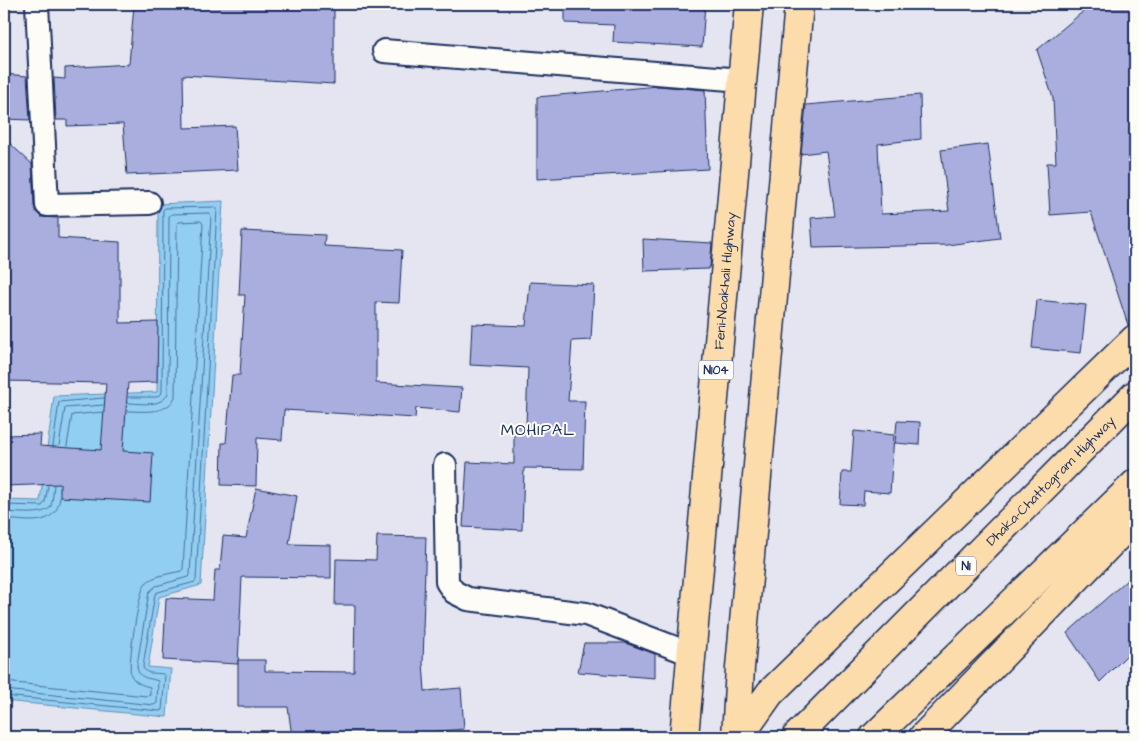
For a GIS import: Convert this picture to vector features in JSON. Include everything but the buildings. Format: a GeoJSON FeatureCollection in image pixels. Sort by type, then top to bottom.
{"type":"FeatureCollection","features":[{"type":"Feature","properties":{"kind":"highway","name":"Feni-Noakhali HIghway"},"geometry":{"type":"LineString","coordinates":[[684,737],[749,4]]}},
{"type":"Feature","properties":{"kind":"highway"},"geometry":{"type":"LineString","coordinates":[[737,737],[740,668],[799,4]]}},
{"type":"Feature","properties":{"kind":"highway"},"geometry":{"type":"LineString","coordinates":[[737,737],[770,693],[1135,339]]}},
{"type":"Feature","properties":{"kind":"highway","name":"Dhaka-Chattogram Highway"},"geometry":{"type":"LineString","coordinates":[[796,737],[1135,395]]}},
{"type":"Feature","properties":{"kind":"highway"},"geometry":{"type":"LineString","coordinates":[[874,737],[1135,484]]}},
{"type":"Feature","properties":{"kind":"highway"},"geometry":{"type":"LineString","coordinates":[[923,737],[1135,518]]}},
{"type":"Feature","properties":{"kind":"street"},"geometry":{"type":"LineString","coordinates":[[37,4],[48,205],[149,203]]}},
{"type":"Feature","properties":{"kind":"street"},"geometry":{"type":"LineString","coordinates":[[384,51],[742,80]]}},
{"type":"Feature","properties":{"kind":"street"},"geometry":{"type":"LineString","coordinates":[[445,465],[448,582],[454,592],[468,599],[586,614],[691,654]]}},
{"type":"Feature","properties":{"kind":"water"},"geometry":{"type":"Polygon","coordinates":[[[223,201],[201,585],[159,597],[148,667],[171,669],[167,717],[4,701],[4,500],[40,501],[54,396],[157,392],[158,204],[223,201]]]}},
{"type":"Feature","properties":{"kind":"district","name":"MOHIPAL"},"geometry":{"type":"Point","coordinates":[538,429]}}]}
